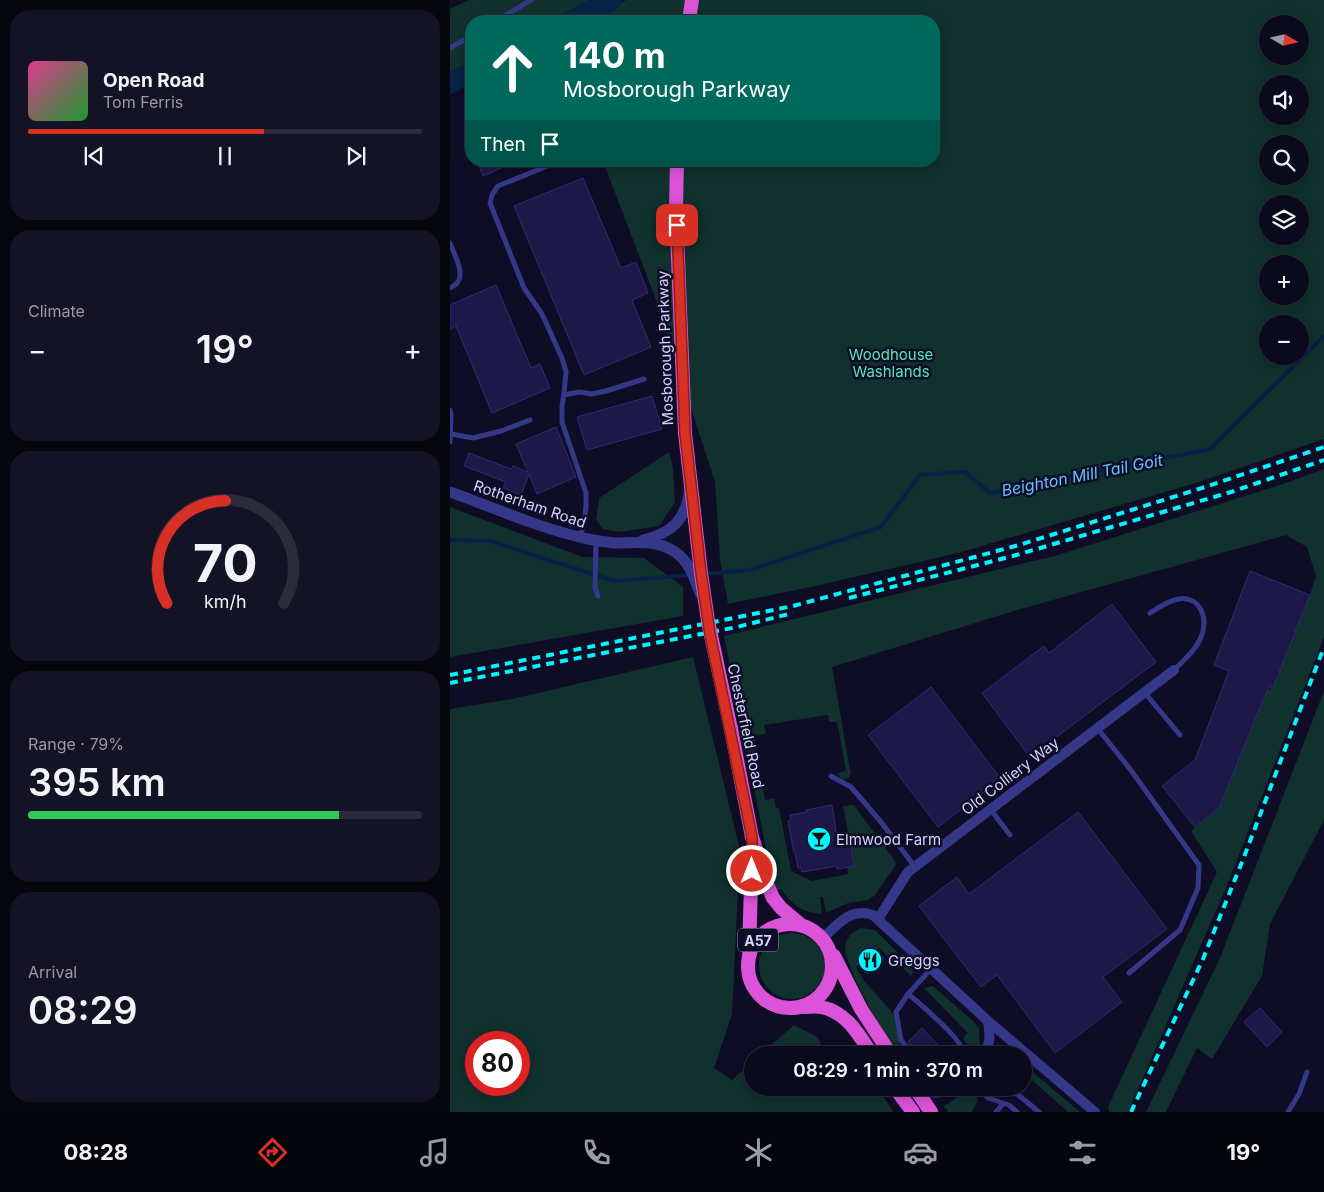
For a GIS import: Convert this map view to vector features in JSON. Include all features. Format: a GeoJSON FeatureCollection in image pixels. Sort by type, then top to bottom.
{"type":"FeatureCollection","features":[{"type":"Feature","properties":{"kind":"highway"},"geometry":{"type":"LineString","coordinates":[[690,15],[692,0]]}},
{"type":"Feature","properties":{"kind":"highway","name":"Mosborough Parkway"},"geometry":{"type":"LineString","coordinates":[[677,167],[676,208],[685,433],[691,478],[697,572],[708,621]]}},
{"type":"Feature","properties":{"kind":"highway","name":"Chesterfield Road"},"geometry":{"type":"LineString","coordinates":[[708,621],[752,837],[773,898],[781,908],[800,924]]}},
{"type":"Feature","properties":{"kind":"highway","name":"Chesterfield Road"},"geometry":{"type":"LineString","coordinates":[[749,953],[752,904],[752,837]]}},
{"type":"Feature","properties":{"kind":"highway","name":"A57"},"geometry":{"type":"LineString","coordinates":[[826,942],[813,930],[800,924],[788,923],[774,926],[760,935],[749,953],[749,976],[755,989],[765,1000],[773,1005],[782,1007],[821,1007],[845,1018],[853,1025],[866,1046]]}},
{"type":"Feature","properties":{"kind":"highway"},"geometry":{"type":"LineString","coordinates":[[803,1007],[816,1001],[829,982],[832,967],[826,942]]}},
{"type":"Feature","properties":{"kind":"highway"},"geometry":{"type":"LineString","coordinates":[[826,942],[861,1009],[885,1046]]}},
{"type":"Feature","properties":{"kind":"highway"},"geometry":{"type":"LineString","coordinates":[[901,1096],[913,1112]]}},
{"type":"Feature","properties":{"kind":"highway"},"geometry":{"type":"LineString","coordinates":[[920,1096],[931,1112]]}},
{"type":"Feature","properties":{"kind":"street"},"geometry":{"type":"LineString","coordinates":[[632,542],[658,536],[674,525],[686,504],[691,478]]}},
{"type":"Feature","properties":{"kind":"street","name":"Rotherham Road"},"geometry":{"type":"LineString","coordinates":[[450,492],[558,532],[596,541],[632,542]]}},
{"type":"Feature","properties":{"kind":"street"},"geometry":{"type":"LineString","coordinates":[[632,542],[653,543],[668,548],[683,558],[697,572]]}},
{"type":"Feature","properties":{"kind":"street","name":"Old Colliery Way"},"geometry":{"type":"LineString","coordinates":[[878,919],[908,872],[1174,670]]}},
{"type":"Feature","properties":{"kind":"street"},"geometry":{"type":"LineString","coordinates":[[826,942],[845,918],[857,913],[868,913],[878,919],[988,1021],[1095,1112]]}},
{"type":"Feature","properties":{"kind":"street"},"geometry":{"type":"LineString","coordinates":[[988,1021],[989,1046]]}},
{"type":"Feature","properties":{"kind":"lane"},"geometry":{"type":"LineString","coordinates":[[506,15],[532,0]]}},
{"type":"Feature","properties":{"kind":"lane"},"geometry":{"type":"LineString","coordinates":[[450,48],[465,39]]}},
{"type":"Feature","properties":{"kind":"lane"},"geometry":{"type":"LineString","coordinates":[[545,167],[498,186],[492,195],[490,203],[524,288],[542,314],[562,358],[566,372],[562,422],[586,493],[584,524],[580,537]]}},
{"type":"Feature","properties":{"kind":"lane"},"geometry":{"type":"LineString","coordinates":[[450,243],[461,273],[459,282],[456,286],[450,288]]}},
{"type":"Feature","properties":{"kind":"lane"},"geometry":{"type":"LineString","coordinates":[[564,395],[580,392],[592,394],[644,378]]}},
{"type":"Feature","properties":{"kind":"lane"},"geometry":{"type":"LineString","coordinates":[[450,410],[450,442]]}},
{"type":"Feature","properties":{"kind":"lane"},"geometry":{"type":"LineString","coordinates":[[451,434],[473,438],[501,431],[530,420]]}},
{"type":"Feature","properties":{"kind":"lane"},"geometry":{"type":"LineString","coordinates":[[596,541],[596,588],[598,596]]}},
{"type":"Feature","properties":{"kind":"lane"},"geometry":{"type":"LineString","coordinates":[[1150,613],[1177,599],[1184,598],[1198,604],[1204,615],[1204,627],[1199,642],[1174,670]]}},
{"type":"Feature","properties":{"kind":"lane"},"geometry":{"type":"LineString","coordinates":[[1145,692],[1180,735]]}},
{"type":"Feature","properties":{"kind":"lane"},"geometry":{"type":"LineString","coordinates":[[1097,728],[1130,769],[1199,865],[1198,888],[1180,930],[1129,972]]}},
{"type":"Feature","properties":{"kind":"lane"},"geometry":{"type":"LineString","coordinates":[[831,776],[851,787],[915,867]]}},
{"type":"Feature","properties":{"kind":"lane"},"geometry":{"type":"LineString","coordinates":[[991,809],[1010,835]]}},
{"type":"Feature","properties":{"kind":"lane"},"geometry":{"type":"LineString","coordinates":[[906,1046],[901,1040],[896,1012],[908,994],[931,969]]}},
{"type":"Feature","properties":{"kind":"lane"},"geometry":{"type":"LineString","coordinates":[[908,994],[923,1005],[960,1046]]}},
{"type":"Feature","properties":{"kind":"lane"},"geometry":{"type":"LineString","coordinates":[[1288,1112],[1299,1094],[1307,1072]]}},
{"type":"Feature","properties":{"kind":"lane"},"geometry":{"type":"LineString","coordinates":[[986,1096],[1009,1105],[1017,1112]]}},
{"type":"Feature","properties":{"kind":"lane"},"geometry":{"type":"LineString","coordinates":[[1020,1096],[1040,1112]]}},
{"type":"Feature","properties":{"kind":"lane"},"geometry":{"type":"LineString","coordinates":[[998,1111],[1003,1104]]}},
{"type":"Feature","properties":{"kind":"green space"},"geometry":{"type":"Polygon","coordinates":[[[469,0],[590,0],[561,15],[465,15],[465,65],[450,74],[450,9],[469,0]]]}},
{"type":"Feature","properties":{"kind":"green space","name":"Woodhouse Washlands"},"geometry":{"type":"Polygon","coordinates":[[[626,0],[1324,0],[1324,439],[1199,482],[958,553],[728,604],[720,559],[715,482],[656,300],[605,167],[940,167],[940,15],[600,15],[626,0]]]}},
{"type":"Feature","properties":{"kind":"green space"},"geometry":{"type":"Polygon","coordinates":[[[669,452],[673,468],[675,502],[659,526],[620,532],[603,529],[596,520],[599,498],[669,452]]]}},
{"type":"Feature","properties":{"kind":"green space"},"geometry":{"type":"Polygon","coordinates":[[[1324,469],[1324,637],[1228,883],[1128,1112],[1110,1112],[1108,1107],[1217,872],[1191,831],[1219,808],[1266,691],[1273,687],[1316,576],[1307,547],[1286,535],[1024,608],[832,667],[851,775],[849,775],[849,778],[843,779],[837,773],[846,771],[837,722],[829,722],[828,715],[764,725],[766,734],[754,736],[765,800],[774,798],[776,808],[779,808],[791,871],[812,881],[848,874],[847,867],[854,865],[843,806],[854,805],[896,865],[874,896],[868,900],[848,903],[826,913],[823,897],[820,897],[822,913],[815,913],[798,907],[789,900],[782,890],[777,889],[770,869],[724,636],[1058,555],[1280,485],[1324,469]]]}},
{"type":"Feature","properties":{"kind":"green space"},"geometry":{"type":"Polygon","coordinates":[[[450,507],[582,557],[644,558],[683,587],[683,616],[450,657],[450,507]]]}},
{"type":"Feature","properties":{"kind":"green space"},"geometry":{"type":"Polygon","coordinates":[[[693,657],[740,850],[732,1014],[714,1068],[732,1080],[744,1069],[744,1096],[883,1096],[893,1112],[450,1112],[450,709],[512,699],[693,657]]]}},
{"type":"Feature","properties":{"kind":"green space"},"geometry":{"type":"Polygon","coordinates":[[[1324,691],[1324,820],[1270,924],[1262,976],[1212,1059],[1197,1048],[1166,1112],[1146,1112],[1220,958],[1324,691]]]}},
{"type":"Feature","properties":{"kind":"green space"},"geometry":{"type":"Polygon","coordinates":[[[861,928],[875,930],[912,967],[913,972],[911,976],[889,954],[887,956],[879,948],[876,950],[872,946],[856,961],[859,964],[856,967],[864,981],[892,1012],[896,1020],[901,1046],[893,1046],[878,1023],[850,966],[845,944],[850,935],[861,928]]]}},
{"type":"Feature","properties":{"kind":"green space"},"geometry":{"type":"Polygon","coordinates":[[[786,933],[798,933],[810,938],[820,948],[825,960],[823,979],[810,994],[798,999],[786,999],[774,994],[764,984],[759,972],[759,960],[764,948],[774,938],[786,933]]]}},
{"type":"Feature","properties":{"kind":"green space"},"geometry":{"type":"Polygon","coordinates":[[[933,986],[974,1022],[979,1029],[980,1046],[968,1046],[963,1038],[968,1033],[924,988],[933,986]]]}},
{"type":"Feature","properties":{"kind":"green space"},"geometry":{"type":"Polygon","coordinates":[[[794,1025],[817,1037],[822,1046],[770,1046],[794,1025]]]}},
{"type":"Feature","properties":{"kind":"green space"},"geometry":{"type":"Polygon","coordinates":[[[1032,1072],[1080,1112],[1068,1112],[1032,1080],[1032,1072]]]}},
{"type":"Feature","properties":{"kind":"green space"},"geometry":{"type":"Polygon","coordinates":[[[958,1096],[974,1096],[978,1099],[972,1112],[948,1112],[944,1106],[958,1096]]]}},
{"type":"Feature","properties":{"kind":"building"},"geometry":{"type":"Polygon","coordinates":[[[479,167],[503,167],[483,176],[479,167]]]}},
{"type":"Feature","properties":{"kind":"building"},"geometry":{"type":"Polygon","coordinates":[[[583,178],[621,268],[636,262],[648,293],[632,300],[651,347],[584,375],[514,206],[583,178]]]}},
{"type":"Feature","properties":{"kind":"building"},"geometry":{"type":"Polygon","coordinates":[[[496,285],[531,368],[540,364],[550,388],[492,413],[456,326],[450,329],[450,305],[496,285]]]}},
{"type":"Feature","properties":{"kind":"building"},"geometry":{"type":"Polygon","coordinates":[[[652,396],[662,429],[587,450],[577,417],[652,396]]]}},
{"type":"Feature","properties":{"kind":"building"},"geometry":{"type":"Polygon","coordinates":[[[556,427],[576,477],[537,494],[529,474],[521,495],[503,488],[506,482],[464,466],[469,453],[511,469],[513,466],[528,472],[516,444],[556,427]]]}},
{"type":"Feature","properties":{"kind":"building"},"geometry":{"type":"Polygon","coordinates":[[[1250,571],[1310,595],[1273,688],[1269,686],[1219,808],[1195,827],[1162,786],[1195,760],[1229,671],[1214,665],[1250,571]]]}},
{"type":"Feature","properties":{"kind":"building"},"geometry":{"type":"Polygon","coordinates":[[[1112,604],[1156,662],[1030,757],[982,693],[1044,646],[1049,653],[1112,604]]]}},
{"type":"Feature","properties":{"kind":"building"},"geometry":{"type":"Polygon","coordinates":[[[931,687],[1001,779],[938,827],[868,735],[931,687]]]}},
{"type":"Feature","properties":{"kind":"building","name":"Elmwood Farm"},"geometry":{"type":"Polygon","coordinates":[[[832,805],[837,838],[843,837],[844,842],[850,840],[854,866],[837,869],[837,866],[802,872],[801,868],[798,868],[794,853],[788,821],[791,820],[790,815],[832,805]]]}},
{"type":"Feature","properties":{"kind":"building"},"geometry":{"type":"Polygon","coordinates":[[[1078,812],[1167,929],[1103,977],[1122,1002],[1055,1053],[997,975],[981,987],[919,906],[957,877],[969,894],[1078,812]]]}},
{"type":"Feature","properties":{"kind":"building","name":"Greggs"},"geometry":{"type":"Polygon","coordinates":[[[871,946],[884,958],[868,974],[855,961],[871,946]]]}},
{"type":"Feature","properties":{"kind":"building"},"geometry":{"type":"Polygon","coordinates":[[[1260,1008],[1282,1032],[1267,1047],[1244,1022],[1260,1008]]]}},
{"type":"Feature","properties":{"kind":"building"},"geometry":{"type":"Polygon","coordinates":[[[922,1028],[939,1046],[911,1046],[908,1042],[922,1028]]]}},
{"type":"Feature","properties":{"kind":"waterway"},"geometry":{"type":"LineString","coordinates":[[583,15],[612,0]]}},
{"type":"Feature","properties":{"kind":"waterway"},"geometry":{"type":"LineString","coordinates":[[450,83],[465,75]]}},
{"type":"Feature","properties":{"kind":"waterway","name":"Beighton Mill Tail Goit"},"geometry":{"type":"LineString","coordinates":[[703,574],[750,570],[881,527],[920,475],[965,472],[990,493],[1210,449],[1324,336]]}},
{"type":"Feature","properties":{"kind":"waterway","name":"Beighton Mill Tail Goit"},"geometry":{"type":"LineString","coordinates":[[450,540],[491,541],[614,581],[691,575]]}},
{"type":"Feature","properties":{"kind":"railway"},"geometry":{"type":"LineString","coordinates":[[450,675],[793,606],[1019,545],[1202,488],[1324,447]]}},
{"type":"Feature","properties":{"kind":"railway"},"geometry":{"type":"LineString","coordinates":[[849,598],[1013,556],[1231,492],[1324,460]]}},
{"type":"Feature","properties":{"kind":"railway"},"geometry":{"type":"LineString","coordinates":[[450,683],[737,627],[793,613]]}},
{"type":"Feature","properties":{"kind":"railway"},"geometry":{"type":"LineString","coordinates":[[1131,1112],[1203,959],[1324,647]]}},
{"type":"Feature","properties":{"kind":"place","name":"Elmwood Farm"},"geometry":{"type":"Point","coordinates":[819,839]}},
{"type":"Feature","properties":{"kind":"place","name":"Greggs"},"geometry":{"type":"Point","coordinates":[870,960]}},
{"type":"Feature","properties":{"kind":"route"},"geometry":{"type":"LineString","coordinates":[[677,225],[685,433],[701,573],[710,634],[731,728],[752,837],[752,871]]}}]}
